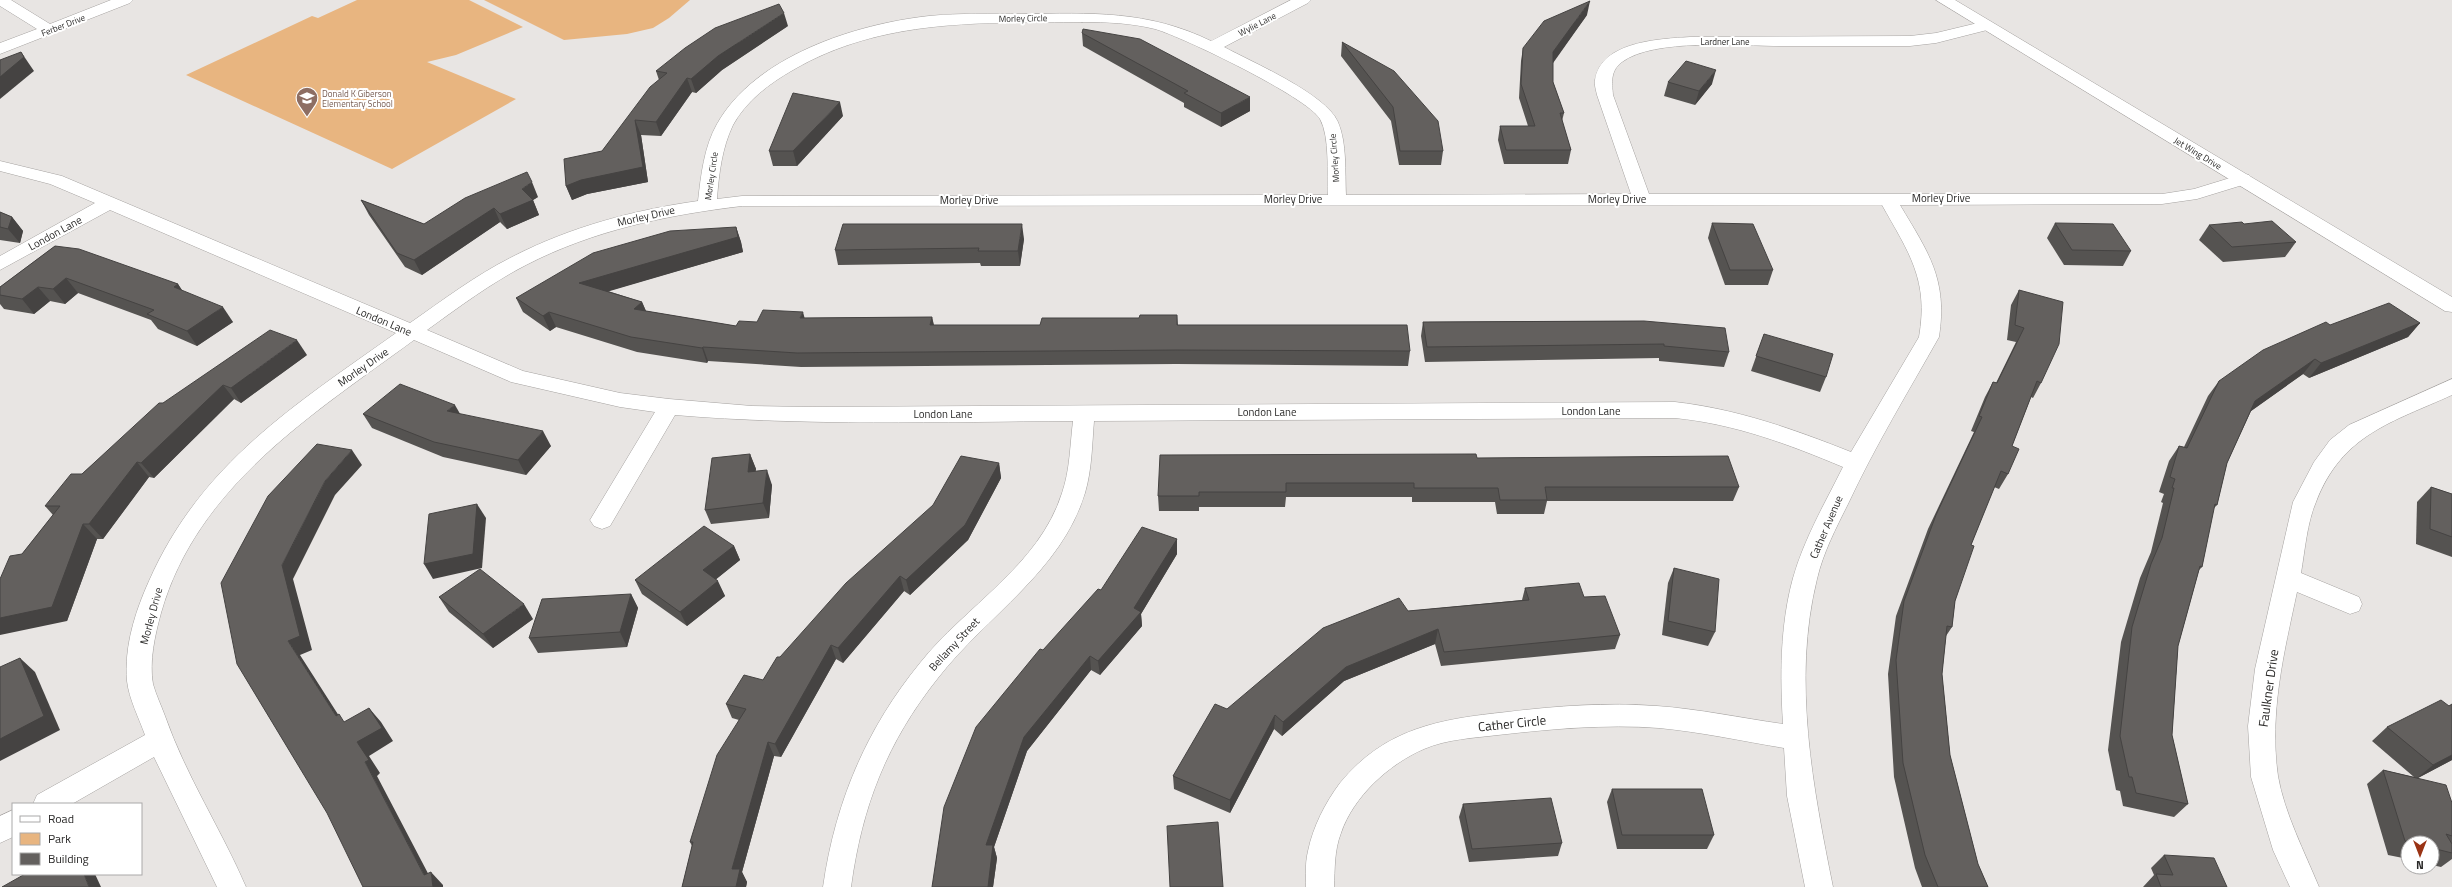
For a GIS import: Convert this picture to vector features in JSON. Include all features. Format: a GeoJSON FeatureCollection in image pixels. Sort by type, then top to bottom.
{"type":"FeatureCollection","features":[{"type":"Feature","properties":{"kind":"street"},"geometry":{"type":"LineString","coordinates":[[0,0],[48,30]]}},
{"type":"Feature","properties":{"kind":"street","name":"Ferber Drive"},"geometry":{"type":"LineString","coordinates":[[0,49],[125,0]]}},
{"type":"Feature","properties":{"kind":"street","name":"Wylie Lane"},"geometry":{"type":"LineString","coordinates":[[1211,47],[1303,0]]}},
{"type":"Feature","properties":{"kind":"street","name":"Jet Wing Drive"},"geometry":{"type":"LineString","coordinates":[[1944,0],[2452,306]]}},
{"type":"Feature","properties":{"kind":"street","name":"Morley Circle"},"geometry":{"type":"LineString","coordinates":[[706,205],[711,163],[717,140],[728,118],[743,100],[767,80],[799,59],[834,44],[912,23],[948,19],[1102,17],[1131,19],[1177,31],[1211,47],[1307,98],[1329,119],[1332,130],[1337,199]]}},
{"type":"Feature","properties":{"kind":"street"},"geometry":{"type":"LineString","coordinates":[[1028,34],[1030,18]]}},
{"type":"Feature","properties":{"kind":"street","name":"Lardner Lane"},"geometry":{"type":"LineString","coordinates":[[1642,199],[1605,96],[1603,79],[1610,64],[1626,53],[1646,46],[1679,42],[1910,41],[1986,26]]}},
{"type":"Feature","properties":{"kind":"street","name":"London Lane"},"geometry":{"type":"LineString","coordinates":[[0,166],[56,180],[518,377],[620,400],[670,407],[752,414],[1667,410],[1708,412],[1736,418],[1771,429],[1856,463]]}},
{"type":"Feature","properties":{"kind":"street","name":"Morley Drive"},"geometry":{"type":"LineString","coordinates":[[232,887],[159,741],[140,682],[142,648],[150,608],[163,574],[181,538],[205,502],[235,468],[265,440],[305,408],[465,293],[538,252],[616,223],[662,211],[706,205],[774,200],[2162,199],[2197,194],[2243,180]]}},
{"type":"Feature","properties":{"kind":"street","name":"Cather Avenue"},"geometry":{"type":"LineString","coordinates":[[1818,887],[1801,796],[1795,738],[1793,683],[1797,631],[1805,579],[1820,537],[1856,463],[1929,337],[1933,318],[1934,300],[1931,280],[1922,259],[1887,198]]}},
{"type":"Feature","properties":{"kind":"street","name":"London Lane"},"geometry":{"type":"LineString","coordinates":[[0,264],[109,203]]}},
{"type":"Feature","properties":{"kind":"street","name":"Faulkner Drive"},"geometry":{"type":"LineString","coordinates":[[2304,887],[2287,850],[2265,777],[2261,726],[2268,669],[2304,502],[2322,468],[2338,446],[2357,430],[2452,386]]}},
{"type":"Feature","properties":{"kind":"street"},"geometry":{"type":"LineString","coordinates":[[602,520],[670,407]]}},
{"type":"Feature","properties":{"kind":"street","name":"Bellamy Street"},"geometry":{"type":"LineString","coordinates":[[837,887],[850,820],[866,770],[889,726],[915,687],[952,645],[1026,573],[1051,539],[1070,505],[1078,474],[1084,413]]}},
{"type":"Feature","properties":{"kind":"street"},"geometry":{"type":"LineString","coordinates":[[2288,578],[2350,604]]}},
{"type":"Feature","properties":{"kind":"street","name":"Cather Circle"},"geometry":{"type":"LineString","coordinates":[[1320,887],[1322,850],[1336,810],[1359,781],[1386,756],[1418,739],[1457,728],[1566,717],[1624,715],[1679,719],[1795,738]]}},
{"type":"Feature","properties":{"kind":"street"},"geometry":{"type":"LineString","coordinates":[[49,803],[159,741]]}},
{"type":"Feature","properties":{"kind":"street"},"geometry":{"type":"LineString","coordinates":[[0,830],[12,824]]}},
{"type":"Feature","properties":{"kind":"green space"},"geometry":{"type":"Polygon","coordinates":[[[357,0],[469,0],[523,27],[456,55],[427,62],[516,99],[392,169],[186,75],[312,16],[318,18],[357,0]]]}},
{"type":"Feature","properties":{"kind":"green space"},"geometry":{"type":"Polygon","coordinates":[[[484,0],[690,0],[669,18],[653,28],[627,34],[564,40],[484,0]]]}},
{"type":"Feature","properties":{"kind":"building"},"geometry":{"type":"Polygon","coordinates":[[[1590,1],[1553,52],[1553,82],[1564,113],[1560,113],[1571,150],[1506,150],[1500,126],[1535,126],[1521,84],[1523,48],[1544,21],[1590,1]]]}},
{"type":"Feature","properties":{"kind":"building"},"geometry":{"type":"Polygon","coordinates":[[[779,4],[784,13],[718,56],[691,79],[687,78],[656,122],[635,120],[643,167],[581,180],[566,186],[564,159],[602,151],[650,87],[667,73],[656,71],[685,48],[715,28],[779,4]]]}},
{"type":"Feature","properties":{"kind":"building"},"geometry":{"type":"Polygon","coordinates":[[[1083,29],[1140,39],[1250,97],[1221,113],[1184,93],[1188,91],[1082,33],[1083,29]]]}},
{"type":"Feature","properties":{"kind":"building"},"geometry":{"type":"Polygon","coordinates":[[[1342,42],[1394,71],[1438,121],[1443,151],[1400,151],[1393,107],[1342,42]]]}},
{"type":"Feature","properties":{"kind":"building"},"geometry":{"type":"Polygon","coordinates":[[[21,52],[24,57],[0,77],[0,60],[21,52]]]}},
{"type":"Feature","properties":{"kind":"building"},"geometry":{"type":"Polygon","coordinates":[[[1686,61],[1716,70],[1699,91],[1668,82],[1686,61]]]}},
{"type":"Feature","properties":{"kind":"building"},"geometry":{"type":"Polygon","coordinates":[[[793,93],[840,102],[793,151],[769,151],[793,93]]]}},
{"type":"Feature","properties":{"kind":"building"},"geometry":{"type":"Polygon","coordinates":[[[527,172],[532,182],[522,189],[533,200],[500,214],[494,208],[414,260],[397,253],[361,200],[424,224],[465,198],[527,172]]]}},
{"type":"Feature","properties":{"kind":"building"},"geometry":{"type":"Polygon","coordinates":[[[0,212],[12,217],[8,229],[0,227],[0,212]]]}},
{"type":"Feature","properties":{"kind":"building"},"geometry":{"type":"Polygon","coordinates":[[[2272,221],[2296,242],[2232,247],[2209,225],[2242,222],[2244,224],[2272,221]]]}},
{"type":"Feature","properties":{"kind":"building"},"geometry":{"type":"Polygon","coordinates":[[[1712,223],[1753,224],[1773,270],[1730,270],[1712,223]]]}},
{"type":"Feature","properties":{"kind":"building"},"geometry":{"type":"Polygon","coordinates":[[[2055,223],[2113,224],[2131,251],[2072,250],[2055,223]]]}},
{"type":"Feature","properties":{"kind":"building"},"geometry":{"type":"Polygon","coordinates":[[[843,224],[1022,224],[1018,251],[978,251],[979,248],[835,250],[843,224]]]}},
{"type":"Feature","properties":{"kind":"building"},"geometry":{"type":"Polygon","coordinates":[[[736,227],[738,237],[579,283],[642,302],[634,309],[736,326],[739,321],[757,322],[763,310],[803,312],[800,318],[932,317],[930,325],[1040,325],[1042,318],[1139,318],[1140,315],[1177,315],[1177,325],[1407,325],[1410,351],[1176,350],[797,353],[702,348],[631,337],[549,312],[543,316],[516,298],[593,253],[670,231],[736,227]]]}},
{"type":"Feature","properties":{"kind":"building"},"geometry":{"type":"Polygon","coordinates":[[[55,246],[79,249],[178,284],[174,287],[223,307],[187,331],[147,314],[154,310],[66,278],[53,289],[38,287],[22,299],[0,295],[0,287],[55,246]]]}},
{"type":"Feature","properties":{"kind":"building"},"geometry":{"type":"Polygon","coordinates":[[[2019,290],[2063,302],[2059,344],[2041,383],[2037,381],[2012,446],[2019,449],[2008,474],[2001,471],[1971,545],[1974,546],[1955,601],[1952,627],[1947,626],[1942,674],[1950,755],[1978,864],[1988,887],[1938,887],[1925,855],[1903,763],[1896,660],[1904,601],[1936,515],[1982,417],[1979,416],[1993,382],[1997,383],[2024,328],[2015,325],[2019,290]]]}},
{"type":"Feature","properties":{"kind":"building"},"geometry":{"type":"Polygon","coordinates":[[[2389,303],[2420,323],[2321,363],[2315,359],[2255,401],[2227,463],[2217,505],[2215,504],[2202,567],[2200,566],[2178,646],[2172,735],[2188,804],[2136,793],[2132,777],[2129,777],[2120,736],[2132,627],[2151,564],[2162,538],[2174,488],[2172,488],[2175,479],[2170,477],[2179,446],[2187,448],[2219,381],[2263,350],[2326,322],[2330,325],[2389,303]]]}},
{"type":"Feature","properties":{"kind":"building"},"geometry":{"type":"Polygon","coordinates":[[[1644,321],[1725,328],[1729,352],[1664,346],[1664,344],[1427,347],[1423,322],[1644,321]]]}},
{"type":"Feature","properties":{"kind":"building"},"geometry":{"type":"Polygon","coordinates":[[[270,330],[297,340],[231,388],[223,385],[141,463],[137,462],[89,524],[83,524],[52,607],[0,618],[0,579],[10,556],[22,554],[60,506],[45,506],[71,474],[82,474],[159,403],[163,403],[270,330]]]}},
{"type":"Feature","properties":{"kind":"building"},"geometry":{"type":"Polygon","coordinates":[[[1764,334],[1833,354],[1826,377],[1756,356],[1764,334]]]}},
{"type":"Feature","properties":{"kind":"building"},"geometry":{"type":"Polygon","coordinates":[[[400,384],[455,405],[447,411],[543,431],[518,460],[434,442],[363,414],[400,384]]]}},
{"type":"Feature","properties":{"kind":"building"},"geometry":{"type":"Polygon","coordinates":[[[317,444],[352,450],[325,481],[282,565],[300,636],[288,641],[336,716],[339,714],[344,722],[369,708],[382,728],[357,742],[369,760],[365,762],[424,875],[431,872],[433,887],[363,887],[327,813],[237,664],[221,583],[268,496],[317,444]]]}},
{"type":"Feature","properties":{"kind":"building"},"geometry":{"type":"Polygon","coordinates":[[[750,454],[748,472],[767,470],[763,503],[705,510],[712,458],[750,454]]]}},
{"type":"Feature","properties":{"kind":"building"},"geometry":{"type":"Polygon","coordinates":[[[1476,454],[1477,458],[1728,456],[1739,487],[1545,487],[1547,500],[1500,500],[1498,488],[1414,488],[1414,483],[1286,483],[1286,492],[1199,492],[1199,496],[1158,496],[1160,455],[1476,454]]]}},
{"type":"Feature","properties":{"kind":"building"},"geometry":{"type":"Polygon","coordinates":[[[961,456],[999,463],[965,525],[906,580],[900,576],[838,648],[831,645],[775,744],[768,742],[732,869],[740,869],[736,887],[682,887],[693,842],[690,842],[717,755],[746,709],[726,704],[744,675],[763,680],[777,657],[780,657],[846,583],[933,505],[961,456]]]}},
{"type":"Feature","properties":{"kind":"building"},"geometry":{"type":"Polygon","coordinates":[[[2431,487],[2452,494],[2452,537],[2430,529],[2431,487]]]}},
{"type":"Feature","properties":{"kind":"building"},"geometry":{"type":"Polygon","coordinates":[[[477,504],[473,554],[424,564],[429,514],[477,504]]]}},
{"type":"Feature","properties":{"kind":"building"},"geometry":{"type":"Polygon","coordinates":[[[704,526],[734,546],[703,570],[718,581],[680,612],[635,580],[704,526]]]}},
{"type":"Feature","properties":{"kind":"building"},"geometry":{"type":"Polygon","coordinates":[[[1142,527],[1177,539],[1134,608],[1141,612],[1098,661],[1090,656],[1024,737],[986,845],[993,845],[988,887],[932,887],[944,807],[976,727],[1040,649],[1043,650],[1098,589],[1101,590],[1142,527]]]}},
{"type":"Feature","properties":{"kind":"building"},"geometry":{"type":"Polygon","coordinates":[[[1674,568],[1719,579],[1715,632],[1668,621],[1674,568]]]}},
{"type":"Feature","properties":{"kind":"building"},"geometry":{"type":"Polygon","coordinates":[[[480,569],[524,604],[483,634],[439,597],[480,569]]]}},
{"type":"Feature","properties":{"kind":"building"},"geometry":{"type":"Polygon","coordinates":[[[1579,583],[1584,597],[1605,596],[1620,635],[1444,652],[1438,629],[1346,667],[1283,722],[1275,715],[1230,800],[1173,776],[1215,704],[1227,709],[1323,628],[1399,598],[1408,611],[1529,600],[1525,588],[1579,583]]]}},
{"type":"Feature","properties":{"kind":"building"},"geometry":{"type":"Polygon","coordinates":[[[631,594],[620,632],[529,638],[542,599],[631,594]]]}},
{"type":"Feature","properties":{"kind":"building"},"geometry":{"type":"Polygon","coordinates":[[[20,658],[44,716],[0,739],[0,667],[20,658]]]}},
{"type":"Feature","properties":{"kind":"building"},"geometry":{"type":"Polygon","coordinates":[[[2441,700],[2449,706],[2452,704],[2452,755],[2433,765],[2387,727],[2441,700]]]}},
{"type":"Feature","properties":{"kind":"building"},"geometry":{"type":"Polygon","coordinates":[[[2383,770],[2446,785],[2452,803],[2452,836],[2446,834],[2452,844],[2452,853],[2440,850],[2440,835],[2403,835],[2383,770]]]}},
{"type":"Feature","properties":{"kind":"building"},"geometry":{"type":"Polygon","coordinates":[[[1612,789],[1702,789],[1714,835],[1622,835],[1612,789]]]}},
{"type":"Feature","properties":{"kind":"building"},"geometry":{"type":"Polygon","coordinates":[[[1551,798],[1562,843],[1472,849],[1463,804],[1551,798]]]}},
{"type":"Feature","properties":{"kind":"building"},"geometry":{"type":"Polygon","coordinates":[[[1218,822],[1223,887],[1170,887],[1167,826],[1218,822]]]}},
{"type":"Feature","properties":{"kind":"building"},"geometry":{"type":"Polygon","coordinates":[[[2164,855],[2214,858],[2227,887],[2161,887],[2156,874],[2173,875],[2164,855]]]}},
{"type":"Feature","properties":{"kind":"building"},"geometry":{"type":"Polygon","coordinates":[[[23,875],[84,875],[89,887],[2,887],[23,875]]]}},
{"type":"Feature","properties":{"kind":"place","name":"Donald K Giberson Elementary School"},"geometry":{"type":"Point","coordinates":[307,118]}}]}
